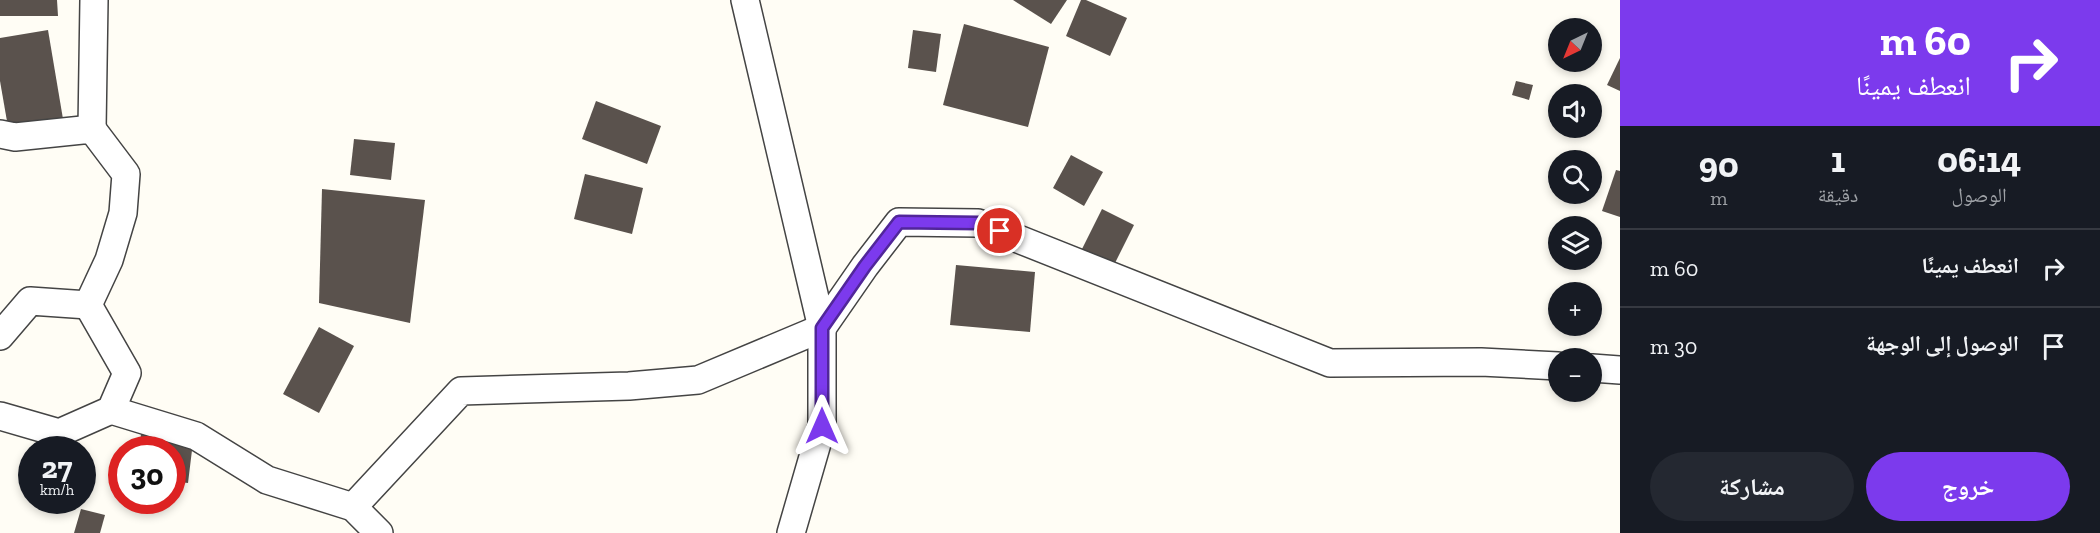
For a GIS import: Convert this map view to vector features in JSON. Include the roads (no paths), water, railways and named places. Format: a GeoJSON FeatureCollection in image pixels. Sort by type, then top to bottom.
{"type":"FeatureCollection","features":[{"type":"Feature","properties":{"kind":"street"},"geometry":{"type":"LineString","coordinates":[[88,305],[109,260],[123,213],[126,174],[92,129],[94,0]]}},
{"type":"Feature","properties":{"kind":"street"},"geometry":{"type":"LineString","coordinates":[[745,0],[822,328],[822,426],[791,533]]}},
{"type":"Feature","properties":{"kind":"street"},"geometry":{"type":"LineString","coordinates":[[0,134],[15,137],[92,129]]}},
{"type":"Feature","properties":{"kind":"street"},"geometry":{"type":"LineString","coordinates":[[353,507],[461,391],[629,386],[698,380],[822,328],[899,222],[978,223],[1330,363],[1481,362],[1548,365]]}},
{"type":"Feature","properties":{"kind":"street"},"geometry":{"type":"LineString","coordinates":[[0,336],[30,301],[88,305]]}},
{"type":"Feature","properties":{"kind":"street"},"geometry":{"type":"LineString","coordinates":[[88,305],[127,373],[111,410]]}},
{"type":"Feature","properties":{"kind":"street"},"geometry":{"type":"LineString","coordinates":[[1602,369],[1620,370]]}},
{"type":"Feature","properties":{"kind":"street"},"geometry":{"type":"LineString","coordinates":[[0,416],[59,433],[111,410],[196,436],[267,480],[353,507],[379,533]]}}]}
